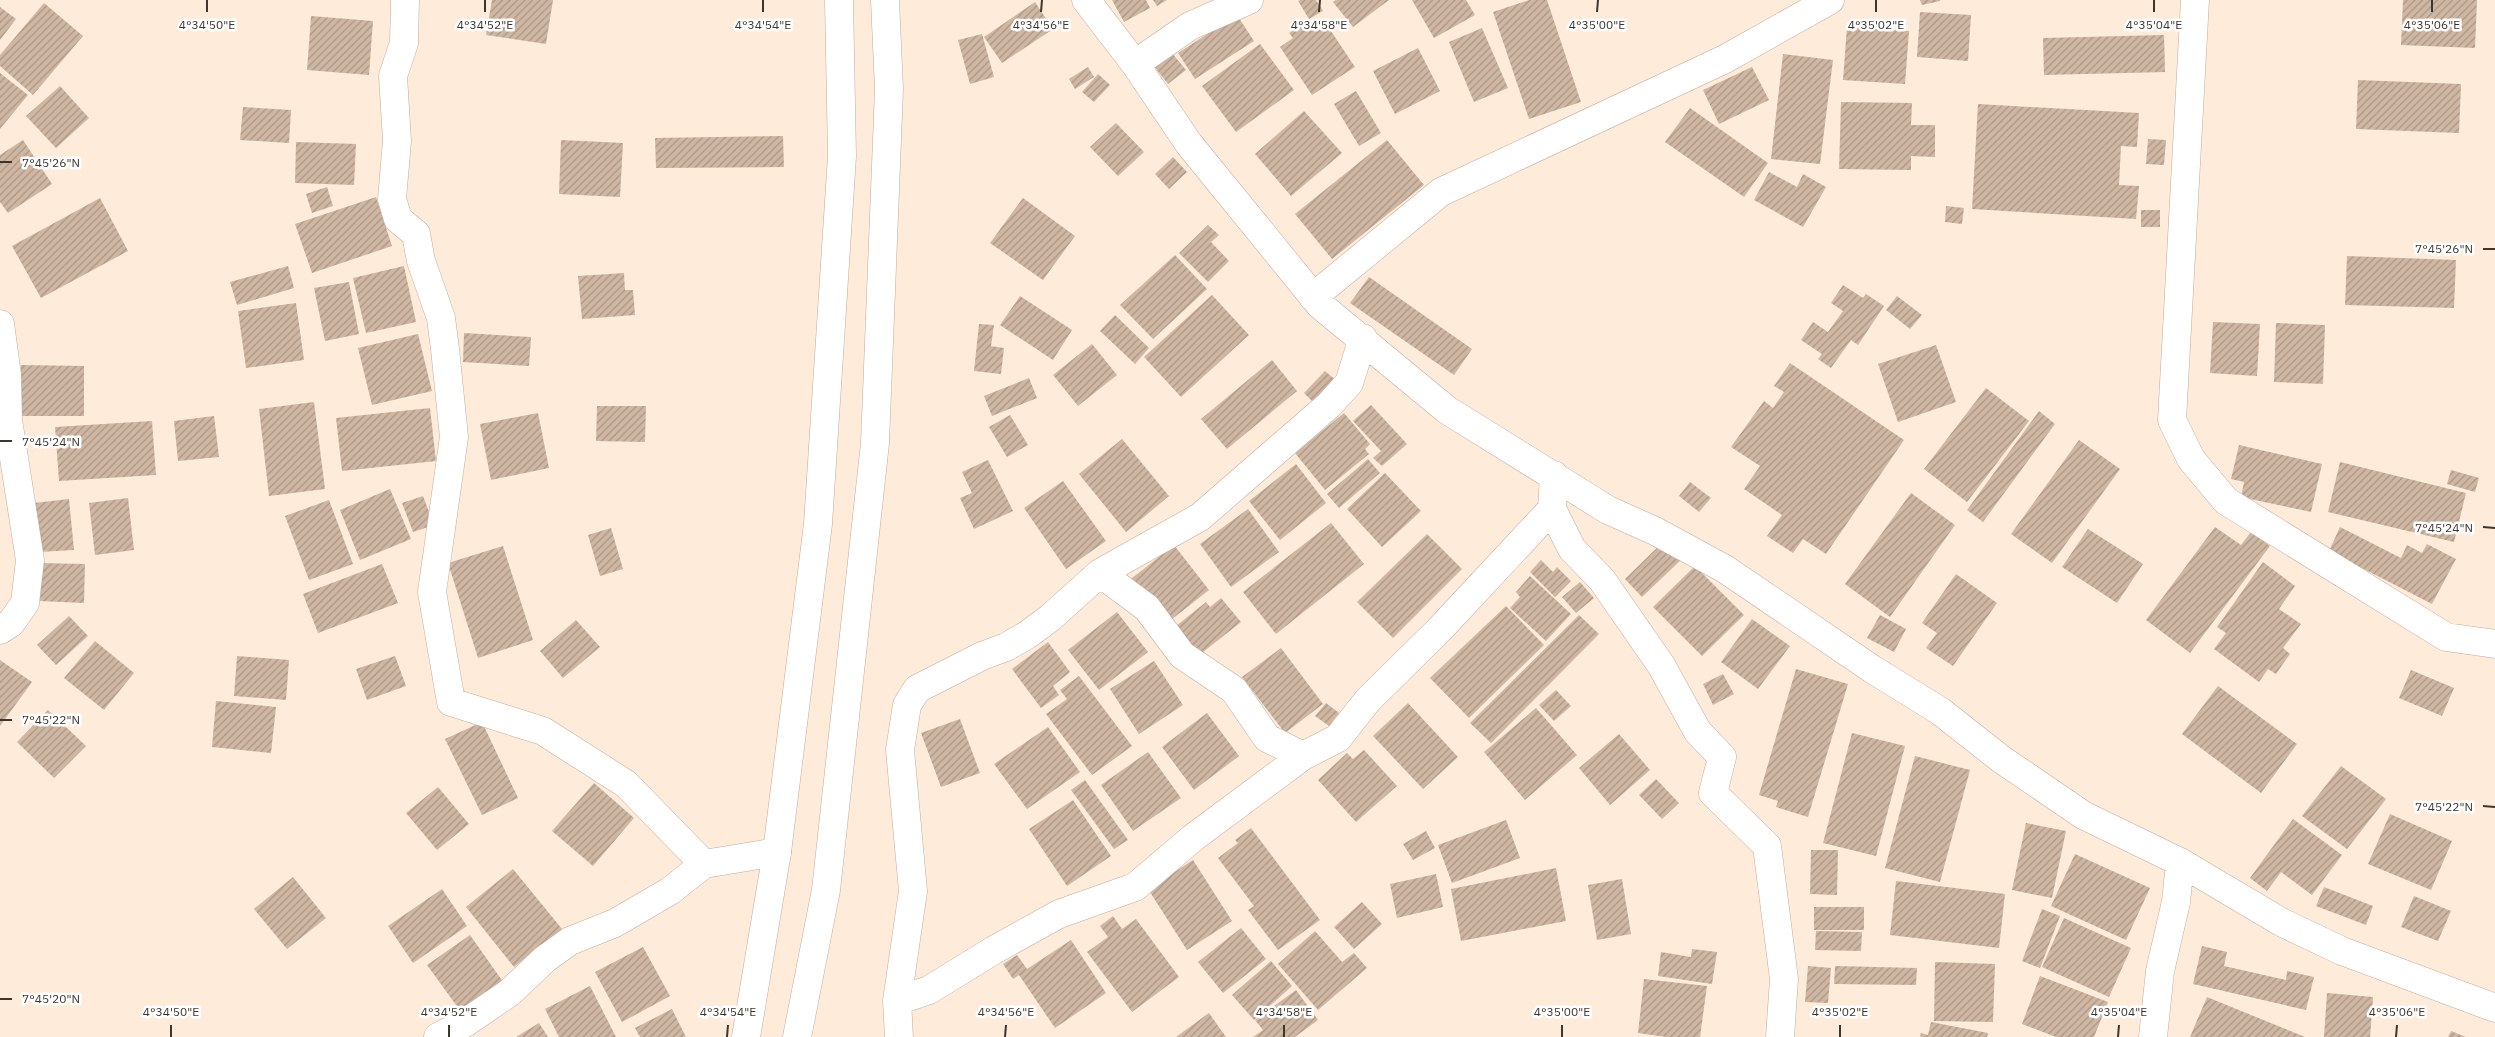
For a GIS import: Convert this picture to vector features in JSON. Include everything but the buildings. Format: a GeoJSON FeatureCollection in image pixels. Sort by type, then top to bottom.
{"type":"FeatureCollection","features":[{"type":"Feature","properties":{"kind":"street"},"geometry":{"type":"LineString","coordinates":[[405,0],[404,43],[393,76],[397,141],[392,199],[398,219],[416,234],[421,261],[440,318],[445,349],[454,437],[432,592],[451,702],[543,731],[626,784],[704,864]]}},
{"type":"Feature","properties":{"kind":"street"},"geometry":{"type":"LineString","coordinates":[[746,1037],[777,852],[818,524],[842,156],[839,0]]}},
{"type":"Feature","properties":{"kind":"street"},"geometry":{"type":"LineString","coordinates":[[797,1037],[826,890],[875,443],[889,89],[885,0]]}},
{"type":"Feature","properties":{"kind":"street"},"geometry":{"type":"LineString","coordinates":[[1086,0],[1135,64],[1189,144],[1312,297],[1447,410],[1608,510],[1655,531],[1725,569],[1865,664],[1940,711],[2001,759],[2083,815],[2180,862],[2281,922],[2342,951],[2495,1008]]}},
{"type":"Feature","properties":{"kind":"street"},"geometry":{"type":"LineString","coordinates":[[1135,64],[1190,26],[1249,0]]}},
{"type":"Feature","properties":{"kind":"street"},"geometry":{"type":"LineString","coordinates":[[1312,297],[1441,192],[1725,59],[1830,0]]}},
{"type":"Feature","properties":{"kind":"street"},"geometry":{"type":"LineString","coordinates":[[2195,0],[2172,420],[2191,459],[2226,501],[2446,637],[2495,644]]}},
{"type":"Feature","properties":{"kind":"street"},"geometry":{"type":"LineString","coordinates":[[0,324],[7,375],[8,420],[30,560],[26,603],[11,623],[0,630]]}},
{"type":"Feature","properties":{"kind":"street"},"geometry":{"type":"LineString","coordinates":[[898,1037],[897,1001],[913,891],[900,750],[907,705],[917,689],[982,656],[1006,648],[1050,618],[1100,573],[1200,517],[1329,405],[1348,383],[1363,338]]}},
{"type":"Feature","properties":{"kind":"street"},"geometry":{"type":"LineString","coordinates":[[1554,475],[1552,509],[1572,549],[1602,580],[1661,665],[1698,732],[1722,757],[1713,793],[1766,846],[1784,979],[1780,1037]]}},
{"type":"Feature","properties":{"kind":"street"},"geometry":{"type":"LineString","coordinates":[[897,1001],[929,990],[994,950],[1059,914],[1135,887],[1194,837],[1304,756],[1338,738],[1368,700],[1440,629],[1552,509]]}},
{"type":"Feature","properties":{"kind":"street"},"geometry":{"type":"LineString","coordinates":[[1100,573],[1147,608],[1182,655],[1234,690],[1266,738],[1304,756]]}},
{"type":"Feature","properties":{"kind":"street"},"geometry":{"type":"LineString","coordinates":[[438,1037],[466,1023],[509,992],[545,959],[570,942],[615,923],[670,891],[704,864],[777,852]]}},
{"type":"Feature","properties":{"kind":"street"},"geometry":{"type":"LineString","coordinates":[[2153,1037],[2160,971],[2176,902],[2180,862]]}}]}
